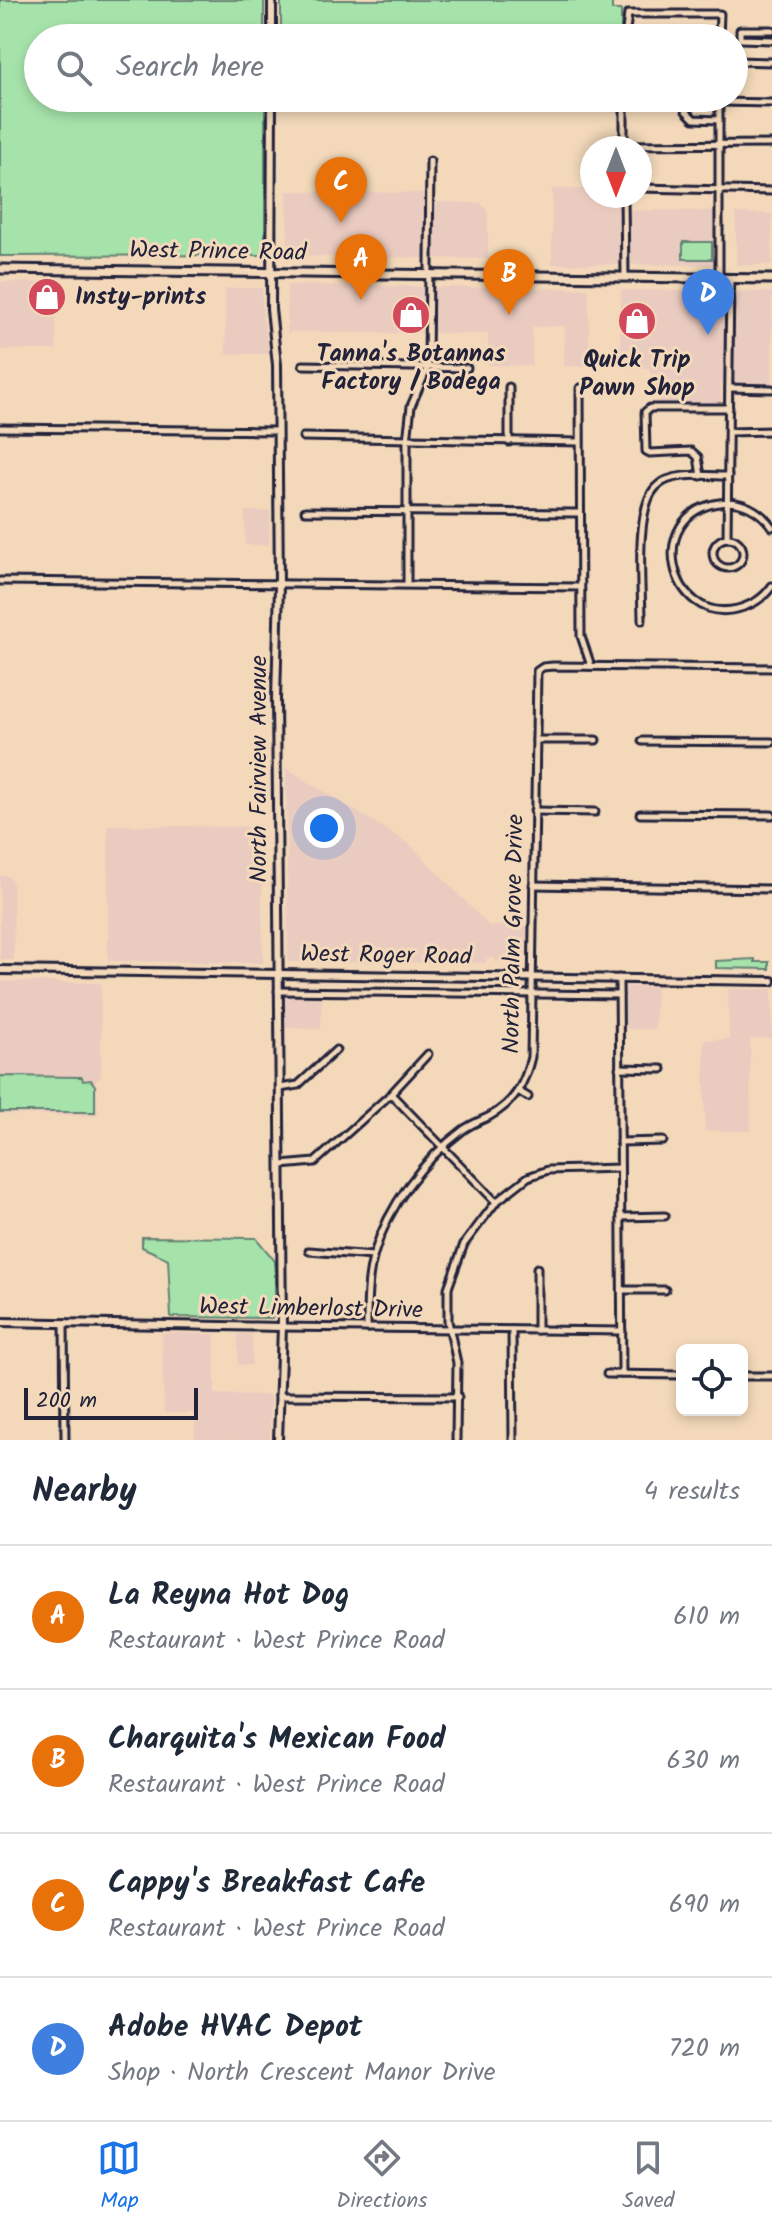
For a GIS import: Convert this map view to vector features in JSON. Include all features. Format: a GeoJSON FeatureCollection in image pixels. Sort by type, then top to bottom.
{"type":"FeatureCollection","features":[{"type":"Feature","properties":{"kind":"main road","name":"West Prince Road"},"geometry":{"type":"LineString","coordinates":[[0,269],[772,279]]}},
{"type":"Feature","properties":{"kind":"street"},"geometry":{"type":"LineString","coordinates":[[272,0],[272,24]]}},
{"type":"Feature","properties":{"kind":"street"},"geometry":{"type":"LineString","coordinates":[[627,24],[628,14],[720,14],[720,24]]}},
{"type":"Feature","properties":{"kind":"street"},"geometry":{"type":"LineString","coordinates":[[748,30],[772,30]]}},
{"type":"Feature","properties":{"kind":"street"},"geometry":{"type":"LineString","coordinates":[[748,39],[772,40]]}},
{"type":"Feature","properties":{"kind":"street"},"geometry":{"type":"LineString","coordinates":[[748,61],[772,62]]}},
{"type":"Feature","properties":{"kind":"street"},"geometry":{"type":"LineString","coordinates":[[748,102],[772,103]]}},
{"type":"Feature","properties":{"kind":"street","name":"North Fairview Avenue"},"geometry":{"type":"LineString","coordinates":[[272,112],[271,309],[277,365],[279,585],[276,687],[282,1327],[278,1440]]}},
{"type":"Feature","properties":{"kind":"street"},"geometry":{"type":"LineString","coordinates":[[624,112],[624,136]]}},
{"type":"Feature","properties":{"kind":"street"},"geometry":{"type":"LineString","coordinates":[[687,112],[694,119],[719,120]]}},
{"type":"Feature","properties":{"kind":"street"},"geometry":{"type":"LineString","coordinates":[[719,112],[719,278]]}},
{"type":"Feature","properties":{"kind":"street"},"geometry":{"type":"LineString","coordinates":[[652,145],[772,144]]}},
{"type":"Feature","properties":{"kind":"street"},"geometry":{"type":"LineString","coordinates":[[407,584],[407,441],[411,406],[428,367],[430,161]]}},
{"type":"Feature","properties":{"kind":"street"},"geometry":{"type":"LineString","coordinates":[[652,188],[772,191]]}},
{"type":"Feature","properties":{"kind":"street"},"geometry":{"type":"LineString","coordinates":[[624,208],[625,277]]}},
{"type":"Feature","properties":{"kind":"street"},"geometry":{"type":"LineString","coordinates":[[727,538],[730,278]]}},
{"type":"Feature","properties":{"kind":"street"},"geometry":{"type":"LineString","coordinates":[[303,365],[467,368]]}},
{"type":"Feature","properties":{"kind":"street"},"geometry":{"type":"LineString","coordinates":[[509,387],[509,442]]}},
{"type":"Feature","properties":{"kind":"street"},"geometry":{"type":"LineString","coordinates":[[580,388],[581,636],[591,666]]}},
{"type":"Feature","properties":{"kind":"street"},"geometry":{"type":"LineString","coordinates":[[729,388],[772,389]]}},
{"type":"Feature","properties":{"kind":"street"},"geometry":{"type":"LineString","coordinates":[[701,476],[698,457],[691,451],[646,451],[645,412],[650,408],[729,408]]}},
{"type":"Feature","properties":{"kind":"street"},"geometry":{"type":"LineString","coordinates":[[0,428],[277,431]]}},
{"type":"Feature","properties":{"kind":"street"},"geometry":{"type":"LineString","coordinates":[[729,432],[772,431]]}},
{"type":"Feature","properties":{"kind":"street"},"geometry":{"type":"LineString","coordinates":[[303,437],[579,442]]}},
{"type":"Feature","properties":{"kind":"street"},"geometry":{"type":"LineString","coordinates":[[642,620],[643,529],[646,502],[656,485],[673,478],[728,476]]}},
{"type":"Feature","properties":{"kind":"street"},"geometry":{"type":"LineString","coordinates":[[772,527],[753,509],[727,501],[710,504],[695,511],[684,522],[674,544],[673,562],[676,575],[686,591],[698,602],[714,609],[749,606],[772,586]]}},
{"type":"Feature","properties":{"kind":"street"},"geometry":{"type":"LineString","coordinates":[[305,511],[579,513]]}},
{"type":"Feature","properties":{"kind":"street"},"geometry":{"type":"LineString","coordinates":[[727,538],[739,543],[742,555],[735,566],[727,568],[715,561],[713,553],[719,541],[727,538]]}},
{"type":"Feature","properties":{"kind":"street"},"geometry":{"type":"LineString","coordinates":[[0,581],[580,587]]}},
{"type":"Feature","properties":{"kind":"street"},"geometry":{"type":"LineString","coordinates":[[533,665],[539,670],[547,666],[772,668]]}},
{"type":"Feature","properties":{"kind":"street","name":"North Palm Grove Drive"},"geometry":{"type":"LineString","coordinates":[[518,1091],[526,1079],[531,1057],[536,679],[539,670]]}},
{"type":"Feature","properties":{"kind":"street"},"geometry":{"type":"LineString","coordinates":[[536,740],[596,740]]}},
{"type":"Feature","properties":{"kind":"street"},"geometry":{"type":"LineString","coordinates":[[642,741],[772,742]]}},
{"type":"Feature","properties":{"kind":"street"},"geometry":{"type":"LineString","coordinates":[[534,811],[595,812]]}},
{"type":"Feature","properties":{"kind":"street"},"geometry":{"type":"LineString","coordinates":[[640,814],[772,815]]}},
{"type":"Feature","properties":{"kind":"street"},"geometry":{"type":"LineString","coordinates":[[533,885],[772,889]]}},
{"type":"Feature","properties":{"kind":"street","name":"West Roger Road"},"geometry":{"type":"LineString","coordinates":[[0,970],[772,981]]}},
{"type":"Feature","properties":{"kind":"street"},"geometry":{"type":"LineString","coordinates":[[619,978],[622,1374]]}},
{"type":"Feature","properties":{"kind":"street","name":"West Roger Road"},"geometry":{"type":"LineString","coordinates":[[278,991],[619,995]]}},
{"type":"Feature","properties":{"kind":"street"},"geometry":{"type":"LineString","coordinates":[[280,1088],[298,1085],[336,1050]]}},
{"type":"Feature","properties":{"kind":"street"},"geometry":{"type":"LineString","coordinates":[[281,1165],[315,1162],[391,1094],[428,1054]]}},
{"type":"Feature","properties":{"kind":"street"},"geometry":{"type":"LineString","coordinates":[[619,1068],[662,1069]]}},
{"type":"Feature","properties":{"kind":"street"},"geometry":{"type":"LineString","coordinates":[[367,1328],[373,1256],[395,1205],[408,1186],[464,1128],[494,1114],[518,1091],[528,1097]]}},
{"type":"Feature","properties":{"kind":"street"},"geometry":{"type":"LineString","coordinates":[[391,1094],[496,1202]]}},
{"type":"Feature","properties":{"kind":"street"},"geometry":{"type":"LineString","coordinates":[[620,1142],[663,1141]]}},
{"type":"Feature","properties":{"kind":"street"},"geometry":{"type":"LineString","coordinates":[[456,1440],[457,1363],[449,1329],[448,1288],[464,1244],[496,1202],[528,1177],[548,1170],[620,1168]]}},
{"type":"Feature","properties":{"kind":"street"},"geometry":{"type":"LineString","coordinates":[[621,1217],[665,1216]]}},
{"type":"Feature","properties":{"kind":"street"},"geometry":{"type":"LineString","coordinates":[[309,1251],[373,1256]]}},
{"type":"Feature","properties":{"kind":"street"},"geometry":{"type":"LineString","coordinates":[[537,1268],[537,1330]]}},
{"type":"Feature","properties":{"kind":"street"},"geometry":{"type":"LineString","coordinates":[[622,1290],[665,1290]]}},
{"type":"Feature","properties":{"kind":"street","name":"West Limberlost Drive"},"geometry":{"type":"LineString","coordinates":[[0,1322],[622,1331]]}},
{"type":"Feature","properties":{"kind":"street"},"geometry":{"type":"LineString","coordinates":[[64,1323],[65,1440]]}},
{"type":"Feature","properties":{"kind":"street"},"geometry":{"type":"LineString","coordinates":[[512,1330],[513,1440]]}},
{"type":"Feature","properties":{"kind":"street"},"geometry":{"type":"LineString","coordinates":[[607,1374],[676,1375]]}},
{"type":"Feature","properties":{"kind":"street"},"geometry":{"type":"LineString","coordinates":[[748,1376],[772,1376]]}},
{"type":"Feature","properties":{"kind":"street"},"geometry":{"type":"LineString","coordinates":[[279,1396],[458,1397]]}},
{"type":"Feature","properties":{"kind":"shaded area"},"geometry":{"type":"Polygon","coordinates":[[[552,189],[580,189],[580,208],[715,211],[714,265],[552,264],[552,189]]]}},
{"type":"Feature","properties":{"kind":"shaded area"},"geometry":{"type":"Polygon","coordinates":[[[287,191],[425,193],[426,202],[481,203],[488,212],[488,259],[292,256],[288,251],[287,191]]]}},
{"type":"Feature","properties":{"kind":"shaded area"},"geometry":{"type":"Polygon","coordinates":[[[736,213],[772,214],[772,265],[736,265],[736,213]]]}},
{"type":"Feature","properties":{"kind":"shaded area"},"geometry":{"type":"Polygon","coordinates":[[[0,282],[56,283],[56,350],[0,350],[0,282]]]}},
{"type":"Feature","properties":{"kind":"shaded area"},"geometry":{"type":"Polygon","coordinates":[[[287,285],[589,289],[589,367],[564,366],[565,326],[532,327],[532,366],[488,365],[488,334],[287,334],[287,285]]]}},
{"type":"Feature","properties":{"kind":"shaded area"},"geometry":{"type":"Polygon","coordinates":[[[225,288],[262,288],[269,354],[226,354],[225,288]]]}},
{"type":"Feature","properties":{"kind":"shaded area"},"geometry":{"type":"Polygon","coordinates":[[[621,290],[772,292],[772,384],[721,384],[721,404],[658,404],[658,392],[654,392],[649,368],[620,367],[621,290]]]}},
{"type":"Feature","properties":{"kind":"shaded area"},"geometry":{"type":"Polygon","coordinates":[[[245,511],[270,511],[269,545],[245,545],[245,511]]]}},
{"type":"Feature","properties":{"kind":"shaded area"},"geometry":{"type":"Polygon","coordinates":[[[286,768],[411,845],[492,929],[493,926],[527,926],[524,963],[495,962],[495,958],[487,958],[485,963],[288,962],[286,768]]]}},
{"type":"Feature","properties":{"kind":"shaded area"},"geometry":{"type":"Polygon","coordinates":[[[108,825],[261,827],[263,963],[108,961],[108,825]]]}},
{"type":"Feature","properties":{"kind":"shaded area"},"geometry":{"type":"Polygon","coordinates":[[[0,876],[8,876],[13,882],[14,960],[0,960],[0,876]]]}},
{"type":"Feature","properties":{"kind":"shaded area"},"geometry":{"type":"Polygon","coordinates":[[[0,981],[101,983],[101,1076],[95,1082],[98,1113],[95,1116],[0,1114],[0,981]]]}},
{"type":"Feature","properties":{"kind":"shaded area"},"geometry":{"type":"Polygon","coordinates":[[[614,986],[656,987],[655,1029],[614,1029],[614,986]]]}},
{"type":"Feature","properties":{"kind":"shaded area"},"geometry":{"type":"Polygon","coordinates":[[[728,989],[772,989],[772,1038],[750,1039],[751,1131],[705,1131],[704,1040],[729,1039],[728,989]]]}},
{"type":"Feature","properties":{"kind":"shaded area"},"geometry":{"type":"Polygon","coordinates":[[[285,994],[322,994],[321,1029],[284,1028],[285,994]]]}},
{"type":"Feature","properties":{"kind":"shaded area"},"geometry":{"type":"Polygon","coordinates":[[[162,1333],[215,1334],[215,1394],[270,1395],[270,1440],[195,1440],[195,1413],[164,1413],[162,1333]]]}},
{"type":"Feature","properties":{"kind":"shaded area"},"geometry":{"type":"Polygon","coordinates":[[[238,1334],[252,1334],[252,1365],[238,1365],[238,1334]]]}},
{"type":"Feature","properties":{"kind":"green space"},"geometry":{"type":"Polygon","coordinates":[[[0,0],[264,0],[264,24],[24,24],[24,112],[265,112],[265,255],[0,256],[0,0]]]}},
{"type":"Feature","properties":{"kind":"green space"},"geometry":{"type":"Polygon","coordinates":[[[281,0],[612,0],[612,10],[621,10],[621,24],[281,24],[281,0]]]}},
{"type":"Feature","properties":{"kind":"green space"},"geometry":{"type":"Polygon","coordinates":[[[683,242],[712,242],[712,259],[683,259],[683,242]]]}},
{"type":"Feature","properties":{"kind":"green space"},"geometry":{"type":"Polygon","coordinates":[[[755,959],[755,962],[769,962],[769,969],[716,968],[716,961],[755,959]]]}},
{"type":"Feature","properties":{"kind":"green space"},"geometry":{"type":"Polygon","coordinates":[[[0,1076],[82,1077],[83,1081],[91,1080],[95,1086],[95,1112],[0,1112],[0,1076]]]}},
{"type":"Feature","properties":{"kind":"green space"},"geometry":{"type":"Polygon","coordinates":[[[142,1237],[256,1238],[275,1261],[275,1315],[272,1318],[171,1317],[168,1259],[142,1247],[142,1237]]]}},
{"type":"Feature","properties":{"kind":"place","name":"Cappy's Breakfast Cafe"},"geometry":{"type":"Point","coordinates":[341,223]}},
{"type":"Feature","properties":{"kind":"place","name":"Insty-prints"},"geometry":{"type":"Point","coordinates":[47,297]}},
{"type":"Feature","properties":{"kind":"place","name":"La Reyna Hot Dog"},"geometry":{"type":"Point","coordinates":[361,300]}},
{"type":"Feature","properties":{"kind":"place","name":"Tanna's Botannas Factory / Bodega"},"geometry":{"type":"Point","coordinates":[411,315]}},
{"type":"Feature","properties":{"kind":"place","name":"Charquita's Mexican Food"},"geometry":{"type":"Point","coordinates":[509,315]}},
{"type":"Feature","properties":{"kind":"place","name":"Quick Trip Pawn Shop"},"geometry":{"type":"Point","coordinates":[637,321]}},
{"type":"Feature","properties":{"kind":"place","name":"Adobe HVAC Depot"},"geometry":{"type":"Point","coordinates":[708,335]}}]}
